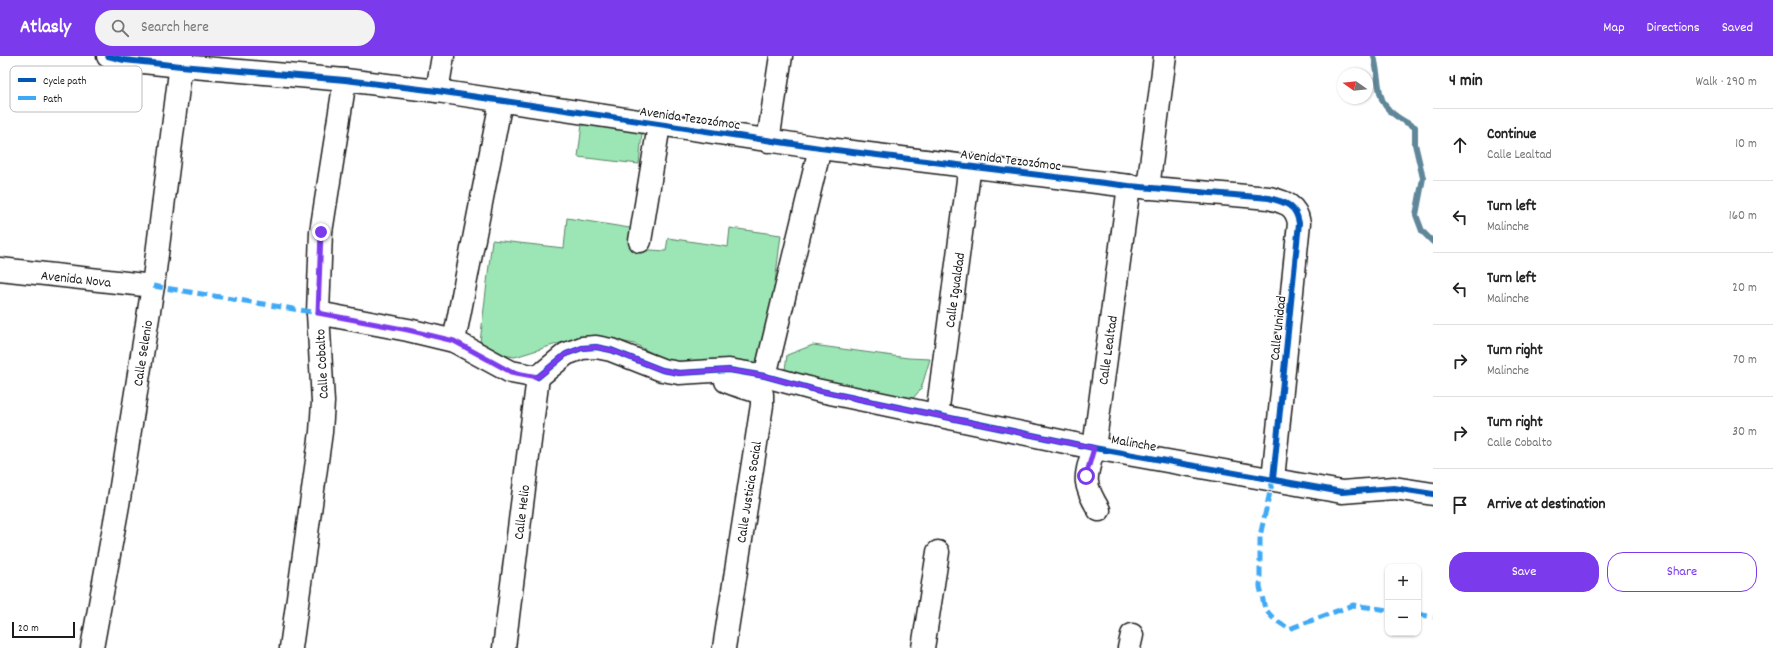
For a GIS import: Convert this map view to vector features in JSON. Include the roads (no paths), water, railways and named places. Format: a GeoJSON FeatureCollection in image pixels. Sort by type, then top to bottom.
{"type":"FeatureCollection","features":[{"type":"Feature","properties":{"kind":"street","name":"Avenida Tezozómoc"},"geometry":{"type":"LineString","coordinates":[[108,56],[124,60],[182,61],[437,91],[820,148],[1139,187],[1269,198]]}},
{"type":"Feature","properties":{"kind":"street"},"geometry":{"type":"LineString","coordinates":[[437,91],[443,56]]}},
{"type":"Feature","properties":{"kind":"street"},"geometry":{"type":"LineString","coordinates":[[768,141],[781,56]]}},
{"type":"Feature","properties":{"kind":"street","name":"Calle Lealtad"},"geometry":{"type":"LineString","coordinates":[[1099,510],[1089,494],[1086,476],[1094,448],[1139,187],[1165,56]]}},
{"type":"Feature","properties":{"kind":"street","name":"Calle Selenio"},"geometry":{"type":"LineString","coordinates":[[92,648],[118,505],[153,286],[182,61]]}},
{"type":"Feature","properties":{"kind":"street","name":"Calle Cobalto"},"geometry":{"type":"LineString","coordinates":[[291,648],[321,432],[323,402],[318,313],[321,232],[345,80]]}},
{"type":"Feature","properties":{"kind":"street"},"geometry":{"type":"LineString","coordinates":[[454,341],[501,101]]}},
{"type":"Feature","properties":{"kind":"street"},"geometry":{"type":"LineString","coordinates":[[640,241],[659,125]]}},
{"type":"Feature","properties":{"kind":"street"},"geometry":{"type":"LineString","coordinates":[[765,376],[820,148]]}},
{"type":"Feature","properties":{"kind":"street","name":"Calle Igualdad"},"geometry":{"type":"LineString","coordinates":[[937,415],[970,166]]}},
{"type":"Feature","properties":{"kind":"street","name":"Calle Unidad"},"geometry":{"type":"LineString","coordinates":[[1269,198],[1291,206],[1298,216],[1299,223],[1273,479]]}},
{"type":"Feature","properties":{"kind":"street","name":"Avenida Nova"},"geometry":{"type":"LineString","coordinates":[[0,269],[153,286]]}},
{"type":"Feature","properties":{"kind":"street"},"geometry":{"type":"LineString","coordinates":[[318,313],[408,330],[454,341],[511,372],[538,377]]}},
{"type":"Feature","properties":{"kind":"street","name":"Malinche"},"geometry":{"type":"LineString","coordinates":[[538,377],[566,354],[582,348],[596,347],[611,350],[662,370],[679,373],[708,370],[729,370],[765,376],[816,390],[1094,448],[1342,492],[1394,488],[1433,494]]}},
{"type":"Feature","properties":{"kind":"street","name":"Calle Justicia Social"},"geometry":{"type":"LineString","coordinates":[[708,370],[734,384],[753,389],[762,394],[762,405],[724,648]]}},
{"type":"Feature","properties":{"kind":"street","name":"Calle Helio"},"geometry":{"type":"LineString","coordinates":[[504,648],[538,377]]}},
{"type":"Feature","properties":{"kind":"street"},"geometry":{"type":"LineString","coordinates":[[923,648],[938,552]]}},
{"type":"Feature","properties":{"kind":"waterway"},"geometry":{"type":"LineString","coordinates":[[1374,56],[1380,91],[1386,106],[1401,120],[1415,127],[1415,144],[1423,178],[1416,215],[1422,231],[1433,242]]}}]}
